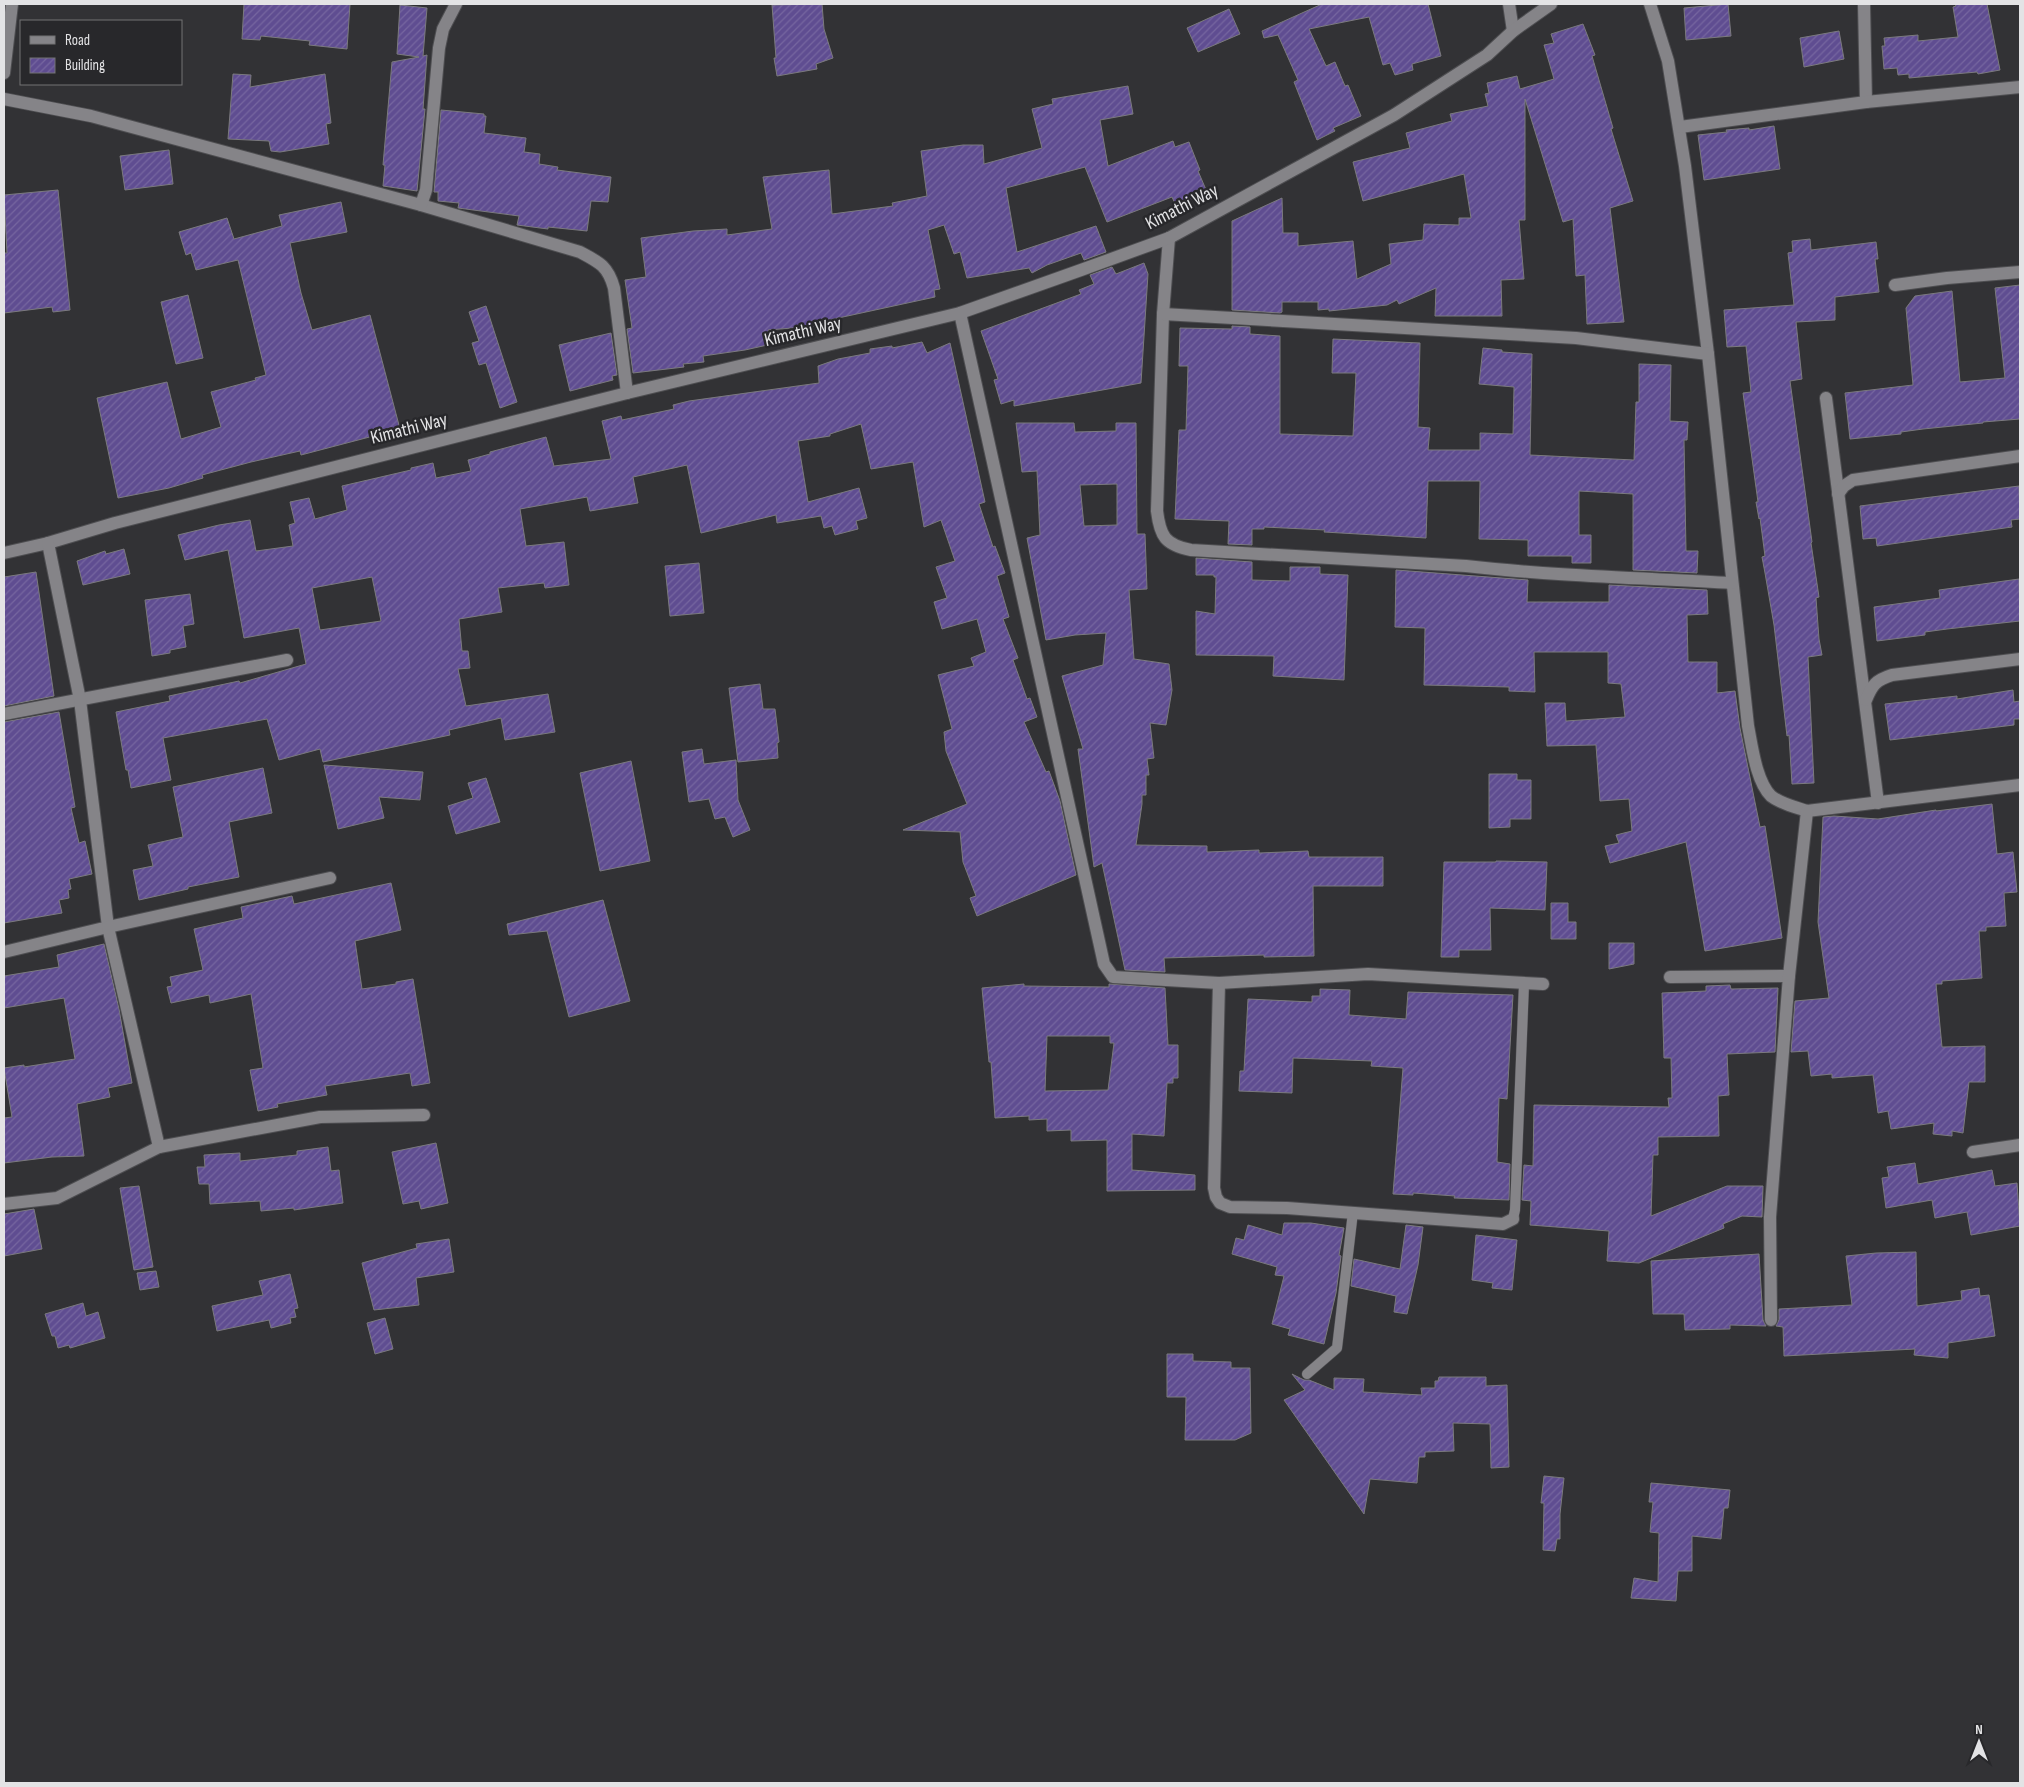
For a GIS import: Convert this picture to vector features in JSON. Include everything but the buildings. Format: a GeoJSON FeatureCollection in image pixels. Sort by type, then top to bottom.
{"type":"FeatureCollection","features":[{"type":"Feature","properties":{"kind":"street"},"geometry":{"type":"LineString","coordinates":[[4,73],[12,4]]}},
{"type":"Feature","properties":{"kind":"street"},"geometry":{"type":"LineString","coordinates":[[421,205],[426,190],[439,48],[444,29],[456,4]]}},
{"type":"Feature","properties":{"kind":"street"},"geometry":{"type":"LineString","coordinates":[[1510,4],[1513,30]]}},
{"type":"Feature","properties":{"kind":"street","name":"Kimathi Way"},"geometry":{"type":"LineString","coordinates":[[4,553],[626,394],[960,314],[1169,238],[1394,115],[1486,55],[1513,30],[1551,4]]}},
{"type":"Feature","properties":{"kind":"street"},"geometry":{"type":"LineString","coordinates":[[1650,4],[1668,61],[1680,127],[1708,354],[1748,726],[1756,768],[1771,795],[1788,805],[1807,811],[2020,785]]}},
{"type":"Feature","properties":{"kind":"street"},"geometry":{"type":"LineString","coordinates":[[1864,4],[1866,102]]}},
{"type":"Feature","properties":{"kind":"street"},"geometry":{"type":"LineString","coordinates":[[1680,127],[1866,102],[2020,87]]}},
{"type":"Feature","properties":{"kind":"street"},"geometry":{"type":"LineString","coordinates":[[4,99],[91,116],[421,205],[580,252],[599,262],[610,274],[614,288],[626,394]]}},
{"type":"Feature","properties":{"kind":"street"},"geometry":{"type":"LineString","coordinates":[[1169,238],[1163,314],[1157,511],[1159,528],[1166,540],[1176,548],[1466,566],[1508,571],[1617,578],[1732,583]]}},
{"type":"Feature","properties":{"kind":"street"},"geometry":{"type":"LineString","coordinates":[[1895,285],[1947,278],[2020,272]]}},
{"type":"Feature","properties":{"kind":"street"},"geometry":{"type":"LineString","coordinates":[[960,314],[1104,964],[1113,977],[1219,983],[1368,974],[1543,984]]}},
{"type":"Feature","properties":{"kind":"street"},"geometry":{"type":"LineString","coordinates":[[1163,314],[1576,338],[1708,354]]}},
{"type":"Feature","properties":{"kind":"street"},"geometry":{"type":"LineString","coordinates":[[1826,398],[1878,803]]}},
{"type":"Feature","properties":{"kind":"street"},"geometry":{"type":"LineString","coordinates":[[1838,494],[1844,486],[1853,480],[2020,456]]}},
{"type":"Feature","properties":{"kind":"street"},"geometry":{"type":"LineString","coordinates":[[48,543],[80,700],[108,927],[159,1147]]}},
{"type":"Feature","properties":{"kind":"street"},"geometry":{"type":"LineString","coordinates":[[1866,700],[1871,686],[1878,679],[1892,675],[2020,659]]}},
{"type":"Feature","properties":{"kind":"street"},"geometry":{"type":"LineString","coordinates":[[4,714],[287,660]]}},
{"type":"Feature","properties":{"kind":"street"},"geometry":{"type":"LineString","coordinates":[[1771,1320],[1770,1217],[1789,976],[1807,811]]}},
{"type":"Feature","properties":{"kind":"street"},"geometry":{"type":"LineString","coordinates":[[4,952],[330,878]]}},
{"type":"Feature","properties":{"kind":"street"},"geometry":{"type":"LineString","coordinates":[[1670,977],[1789,976]]}},
{"type":"Feature","properties":{"kind":"street"},"geometry":{"type":"LineString","coordinates":[[1219,983],[1214,1188],[1220,1203],[1230,1207],[1353,1212],[1493,1224],[1503,1224],[1513,1219]]}},
{"type":"Feature","properties":{"kind":"street"},"geometry":{"type":"LineString","coordinates":[[4,1204],[57,1198],[159,1147],[320,1117],[424,1115]]}},
{"type":"Feature","properties":{"kind":"street"},"geometry":{"type":"LineString","coordinates":[[1973,1152],[2020,1145]]}},
{"type":"Feature","properties":{"kind":"lane"},"geometry":{"type":"LineString","coordinates":[[1513,1219],[1515,1210],[1524,984]]}},
{"type":"Feature","properties":{"kind":"lane"},"geometry":{"type":"LineString","coordinates":[[1307,1374],[1337,1348],[1353,1212]]}}]}
